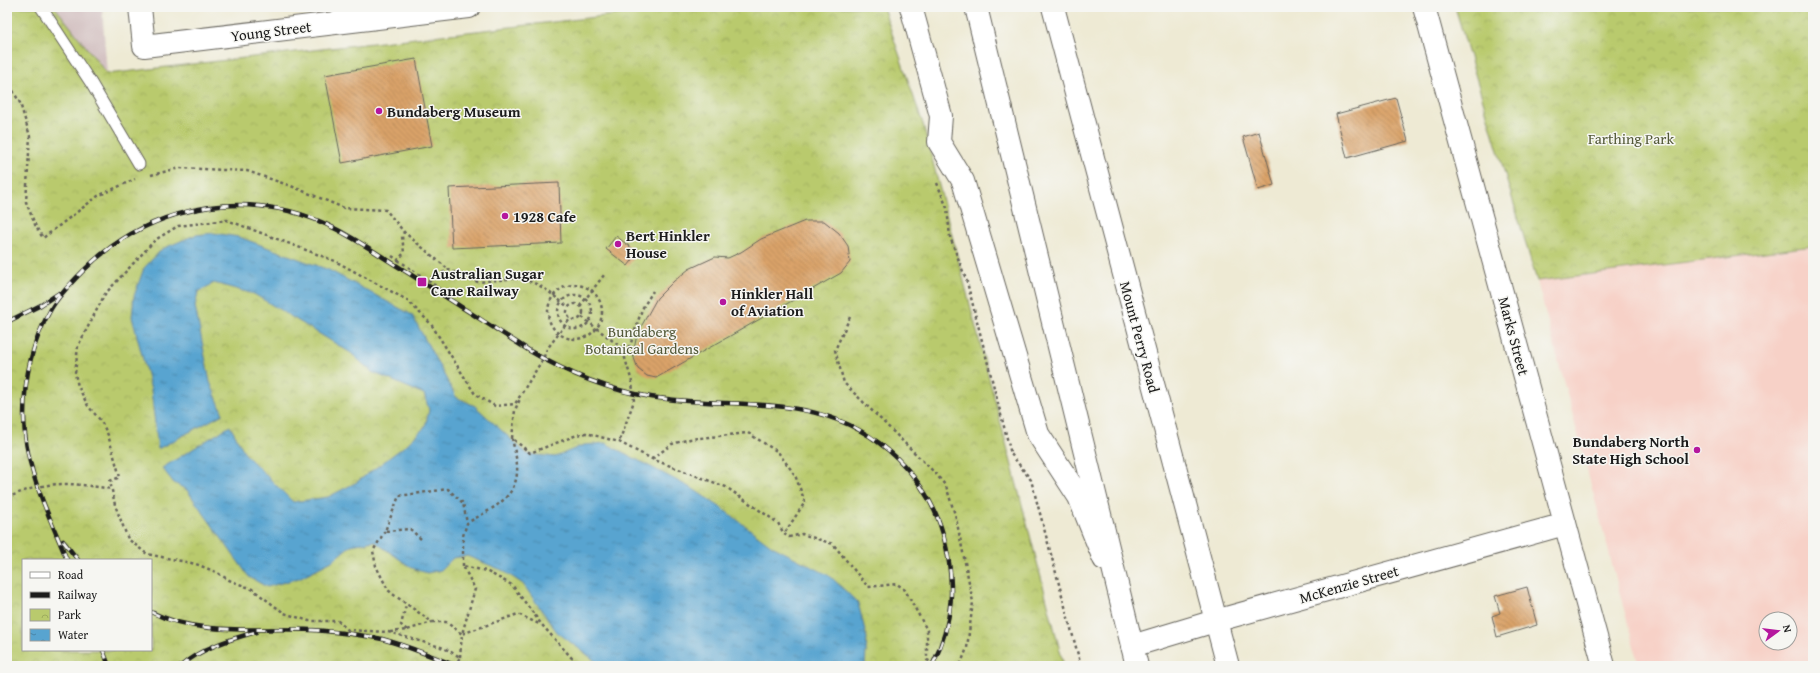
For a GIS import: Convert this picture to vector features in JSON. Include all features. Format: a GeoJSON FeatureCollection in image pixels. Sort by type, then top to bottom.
{"type":"FeatureCollection","features":[{"type":"Feature","properties":{"kind":"street","name":"Young Street"},"geometry":{"type":"LineString","coordinates":[[140,7],[144,46],[469,7]]}},
{"type":"Feature","properties":{"kind":"street"},"geometry":{"type":"LineString","coordinates":[[911,7],[941,116],[939,142],[963,182],[1038,434],[1079,497],[1126,618]]}},
{"type":"Feature","properties":{"kind":"street"},"geometry":{"type":"LineString","coordinates":[[976,7],[1135,656]]}},
{"type":"Feature","properties":{"kind":"street","name":"Mount Perry Road"},"geometry":{"type":"LineString","coordinates":[[1052,7],[1228,666]]}},
{"type":"Feature","properties":{"kind":"street","name":"Marks Street"},"geometry":{"type":"LineString","coordinates":[[1424,7],[1604,666]]}},
{"type":"Feature","properties":{"kind":"street","name":"McKenzie Street"},"geometry":{"type":"LineString","coordinates":[[1135,656],[1216,621],[1565,524]]}},
{"type":"Feature","properties":{"kind":"lane"},"geometry":{"type":"LineString","coordinates":[[41,7],[91,83],[139,164]]}},
{"type":"Feature","properties":{"kind":"path"},"geometry":{"type":"LineString","coordinates":[[7,80],[20,103],[30,136],[26,202],[36,227],[43,238],[98,196],[139,178]]}},
{"type":"Feature","properties":{"kind":"path"},"geometry":{"type":"LineString","coordinates":[[146,176],[180,168],[247,171],[291,186],[344,208],[386,210],[404,232],[449,270],[478,282],[519,278],[544,288],[568,307]]}},
{"type":"Feature","properties":{"kind":"path"},"geometry":{"type":"LineString","coordinates":[[937,181],[947,208],[950,237],[967,282],[1011,454],[1031,480],[1081,666]]}},
{"type":"Feature","properties":{"kind":"path"},"geometry":{"type":"LineString","coordinates":[[462,634],[446,622],[432,622],[407,630],[388,632],[348,630],[338,621],[309,621],[297,618],[284,613],[252,589],[229,580],[216,572],[196,564],[147,554],[128,539],[115,505],[110,481],[120,477],[108,435],[101,421],[88,406],[78,386],[75,374],[78,346],[105,294],[155,240],[178,226],[227,220],[335,261],[407,300],[431,324],[475,394],[495,406],[515,404],[543,359],[547,349],[570,319]]}},
{"type":"Feature","properties":{"kind":"path"},"geometry":{"type":"LineString","coordinates":[[398,260],[404,253],[402,236],[404,232]]}},
{"type":"Feature","properties":{"kind":"path"},"geometry":{"type":"LineString","coordinates":[[392,256],[445,293]]}},
{"type":"Feature","properties":{"kind":"path"},"geometry":{"type":"LineString","coordinates":[[429,281],[432,277],[449,270]]}},
{"type":"Feature","properties":{"kind":"path"},"geometry":{"type":"LineString","coordinates":[[580,306],[604,275]]}},
{"type":"Feature","properties":{"kind":"path"},"geometry":{"type":"LineString","coordinates":[[567,286],[584,286],[592,291],[598,297],[601,305],[601,318],[596,328],[589,335],[581,338],[573,339],[559,333],[553,327],[548,311],[554,296],[559,290],[567,286]]}},
{"type":"Feature","properties":{"kind":"path"},"geometry":{"type":"LineString","coordinates":[[622,348],[630,346],[642,309],[653,291]]}},
{"type":"Feature","properties":{"kind":"path"},"geometry":{"type":"LineString","coordinates":[[575,295],[586,299],[591,307],[591,319],[588,322],[578,328],[573,329],[565,325],[560,320],[558,314],[562,302],[569,296],[575,295]]}},
{"type":"Feature","properties":{"kind":"path"},"geometry":{"type":"LineString","coordinates":[[568,307],[575,304],[580,306],[583,313],[582,317]]}},
{"type":"Feature","properties":{"kind":"path"},"geometry":{"type":"LineString","coordinates":[[568,307],[567,313],[570,319]]}},
{"type":"Feature","properties":{"kind":"path"},"geometry":{"type":"LineString","coordinates":[[582,317],[622,348],[632,382],[634,401],[619,442]]}},
{"type":"Feature","properties":{"kind":"path"},"geometry":{"type":"LineString","coordinates":[[570,319],[577,320],[582,317]]}},
{"type":"Feature","properties":{"kind":"path"},"geometry":{"type":"LineString","coordinates":[[850,317],[835,350],[844,383],[935,472],[946,486],[956,518],[972,602],[967,648],[960,666]]}},
{"type":"Feature","properties":{"kind":"path"},"geometry":{"type":"LineString","coordinates":[[467,523],[504,501],[514,485],[517,472],[512,438],[515,410],[524,391]]}},
{"type":"Feature","properties":{"kind":"path"},"geometry":{"type":"LineString","coordinates":[[512,438],[530,453],[586,433],[619,442],[652,459],[726,487],[778,523],[784,534],[789,537],[802,534],[833,544],[868,587],[897,584],[905,590],[927,630],[927,660],[941,666]]}},
{"type":"Feature","properties":{"kind":"path"},"geometry":{"type":"LineString","coordinates":[[652,459],[672,444],[690,439],[748,433],[778,452],[795,476],[805,502],[784,534]]}},
{"type":"Feature","properties":{"kind":"path"},"geometry":{"type":"LineString","coordinates":[[7,498],[25,490],[51,484],[67,483],[112,489]]}},
{"type":"Feature","properties":{"kind":"path"},"geometry":{"type":"LineString","coordinates":[[432,622],[388,590],[376,566],[373,551],[385,531],[400,496],[448,489],[463,503],[467,523],[464,536],[463,566],[474,589],[462,634],[460,657],[455,666]]}},
{"type":"Feature","properties":{"kind":"path"},"geometry":{"type":"LineString","coordinates":[[385,531],[410,529],[421,539]]}},
{"type":"Feature","properties":{"kind":"path"},"geometry":{"type":"LineString","coordinates":[[463,566],[486,571],[512,585],[542,625],[579,666]]}},
{"type":"Feature","properties":{"kind":"path"},"geometry":{"type":"LineString","coordinates":[[407,630],[401,625],[406,605],[408,604]]}},
{"type":"Feature","properties":{"kind":"path"},"geometry":{"type":"LineString","coordinates":[[462,634],[518,614],[542,625]]}},
{"type":"Feature","properties":{"kind":"path"},"geometry":{"type":"LineString","coordinates":[[388,632],[444,648],[460,657]]}},
{"type":"Feature","properties":{"kind":"shaded area"},"geometry":{"type":"Polygon","coordinates":[[[55,7],[102,7],[107,74],[55,7]]]}},
{"type":"Feature","properties":{"kind":"shaded area","name":"Bundaberg North State High School"},"geometry":{"type":"Polygon","coordinates":[[[1813,246],[1813,666],[1639,666],[1537,281],[1813,246]]]}},
{"type":"Feature","properties":{"kind":"green space","name":"Bundaberg Botanical Gardens"},"geometry":{"type":"Polygon","coordinates":[[[7,7],[55,7],[107,74],[682,7],[883,7],[923,124],[1064,666],[7,666],[7,7]]]}},
{"type":"Feature","properties":{"kind":"green space","name":"Farthing Park"},"geometry":{"type":"Polygon","coordinates":[[[1455,7],[1813,7],[1813,246],[1537,281],[1455,7]]]}},
{"type":"Feature","properties":{"kind":"water"},"geometry":{"type":"Polygon","coordinates":[[[214,233],[239,237],[329,270],[412,315],[456,397],[475,406],[527,454],[555,457],[584,445],[605,443],[693,489],[720,507],[772,546],[830,576],[858,603],[867,638],[865,666],[602,666],[557,632],[523,584],[502,570],[467,556],[453,558],[441,570],[427,573],[412,568],[374,541],[351,545],[332,561],[299,578],[267,587],[249,577],[187,490],[174,483],[162,468],[230,426],[246,455],[293,502],[328,497],[357,482],[406,445],[425,427],[429,410],[424,394],[372,372],[351,353],[254,294],[214,283],[198,292],[195,306],[210,382],[223,414],[158,449],[151,390],[132,317],[134,296],[144,268],[162,249],[195,235],[214,233]]]}},
{"type":"Feature","properties":{"kind":"building","name":"Bundaberg Museum"},"geometry":{"type":"Polygon","coordinates":[[[416,59],[432,146],[342,163],[325,75],[416,59]]]}},
{"type":"Feature","properties":{"kind":"building"},"geometry":{"type":"Polygon","coordinates":[[[1396,98],[1408,141],[1347,158],[1336,114],[1396,98]]]}},
{"type":"Feature","properties":{"kind":"building"},"geometry":{"type":"Polygon","coordinates":[[[1259,132],[1274,185],[1258,190],[1243,137],[1259,132]]]}},
{"type":"Feature","properties":{"kind":"building","name":"1928 Cafe"},"geometry":{"type":"Polygon","coordinates":[[[559,183],[561,243],[452,248],[449,188],[559,183]]]}},
{"type":"Feature","properties":{"kind":"building","name":"Hinkler Hall of Aviation"},"geometry":{"type":"Polygon","coordinates":[[[805,221],[824,221],[839,233],[848,246],[850,262],[841,273],[656,378],[647,376],[638,369],[633,355],[637,334],[657,298],[674,281],[689,269],[715,257],[728,258],[741,252],[761,239],[805,221]]]}},
{"type":"Feature","properties":{"kind":"building","name":"Bert Hinkler House"},"geometry":{"type":"Polygon","coordinates":[[[616,236],[638,253],[628,266],[606,249],[616,236]]]}},
{"type":"Feature","properties":{"kind":"building"},"geometry":{"type":"Polygon","coordinates":[[[1527,587],[1537,625],[1497,637],[1492,616],[1500,613],[1495,596],[1527,587]]]}},
{"type":"Feature","properties":{"kind":"railway"},"geometry":{"type":"LineString","coordinates":[[67,559],[38,490],[28,454],[25,435],[24,402],[30,361],[39,334],[51,309],[69,285],[103,253],[127,237],[151,224],[178,214],[205,208],[233,205],[261,206],[304,215],[334,228],[375,252],[530,351],[588,380],[619,390],[651,397],[684,401],[780,406],[811,412],[840,421],[869,436],[905,466],[925,493],[940,523],[950,569],[951,601],[945,633],[932,666]]}},
{"type":"Feature","properties":{"kind":"railway"},"geometry":{"type":"LineString","coordinates":[[7,322],[41,305],[59,293]]}},
{"type":"Feature","properties":{"kind":"railway"},"geometry":{"type":"LineString","coordinates":[[63,541],[77,559]]}},
{"type":"Feature","properties":{"kind":"railway"},"geometry":{"type":"LineString","coordinates":[[152,612],[193,626],[236,629],[325,631],[361,635],[382,639],[410,648],[456,666]]}},
{"type":"Feature","properties":{"kind":"railway"},"geometry":{"type":"LineString","coordinates":[[181,666],[207,649],[256,632]]}},
{"type":"Feature","properties":{"kind":"railway"},"geometry":{"type":"LineString","coordinates":[[103,651],[109,666]]}},
{"type":"Feature","properties":{"kind":"place","name":"Bundaberg Museum"},"geometry":{"type":"Point","coordinates":[379,111]}},
{"type":"Feature","properties":{"kind":"place","name":"1928 Cafe"},"geometry":{"type":"Point","coordinates":[505,216]}},
{"type":"Feature","properties":{"kind":"place","name":"Bert Hinkler House"},"geometry":{"type":"Point","coordinates":[618,244]}},
{"type":"Feature","properties":{"kind":"place","name":"Australian Sugar Cane Railway"},"geometry":{"type":"Point","coordinates":[422,282]}},
{"type":"Feature","properties":{"kind":"place","name":"Hinkler Hall of Aviation"},"geometry":{"type":"Point","coordinates":[723,302]}},
{"type":"Feature","properties":{"kind":"place","name":"Bundaberg North State High School"},"geometry":{"type":"Point","coordinates":[1697,450]}}]}
